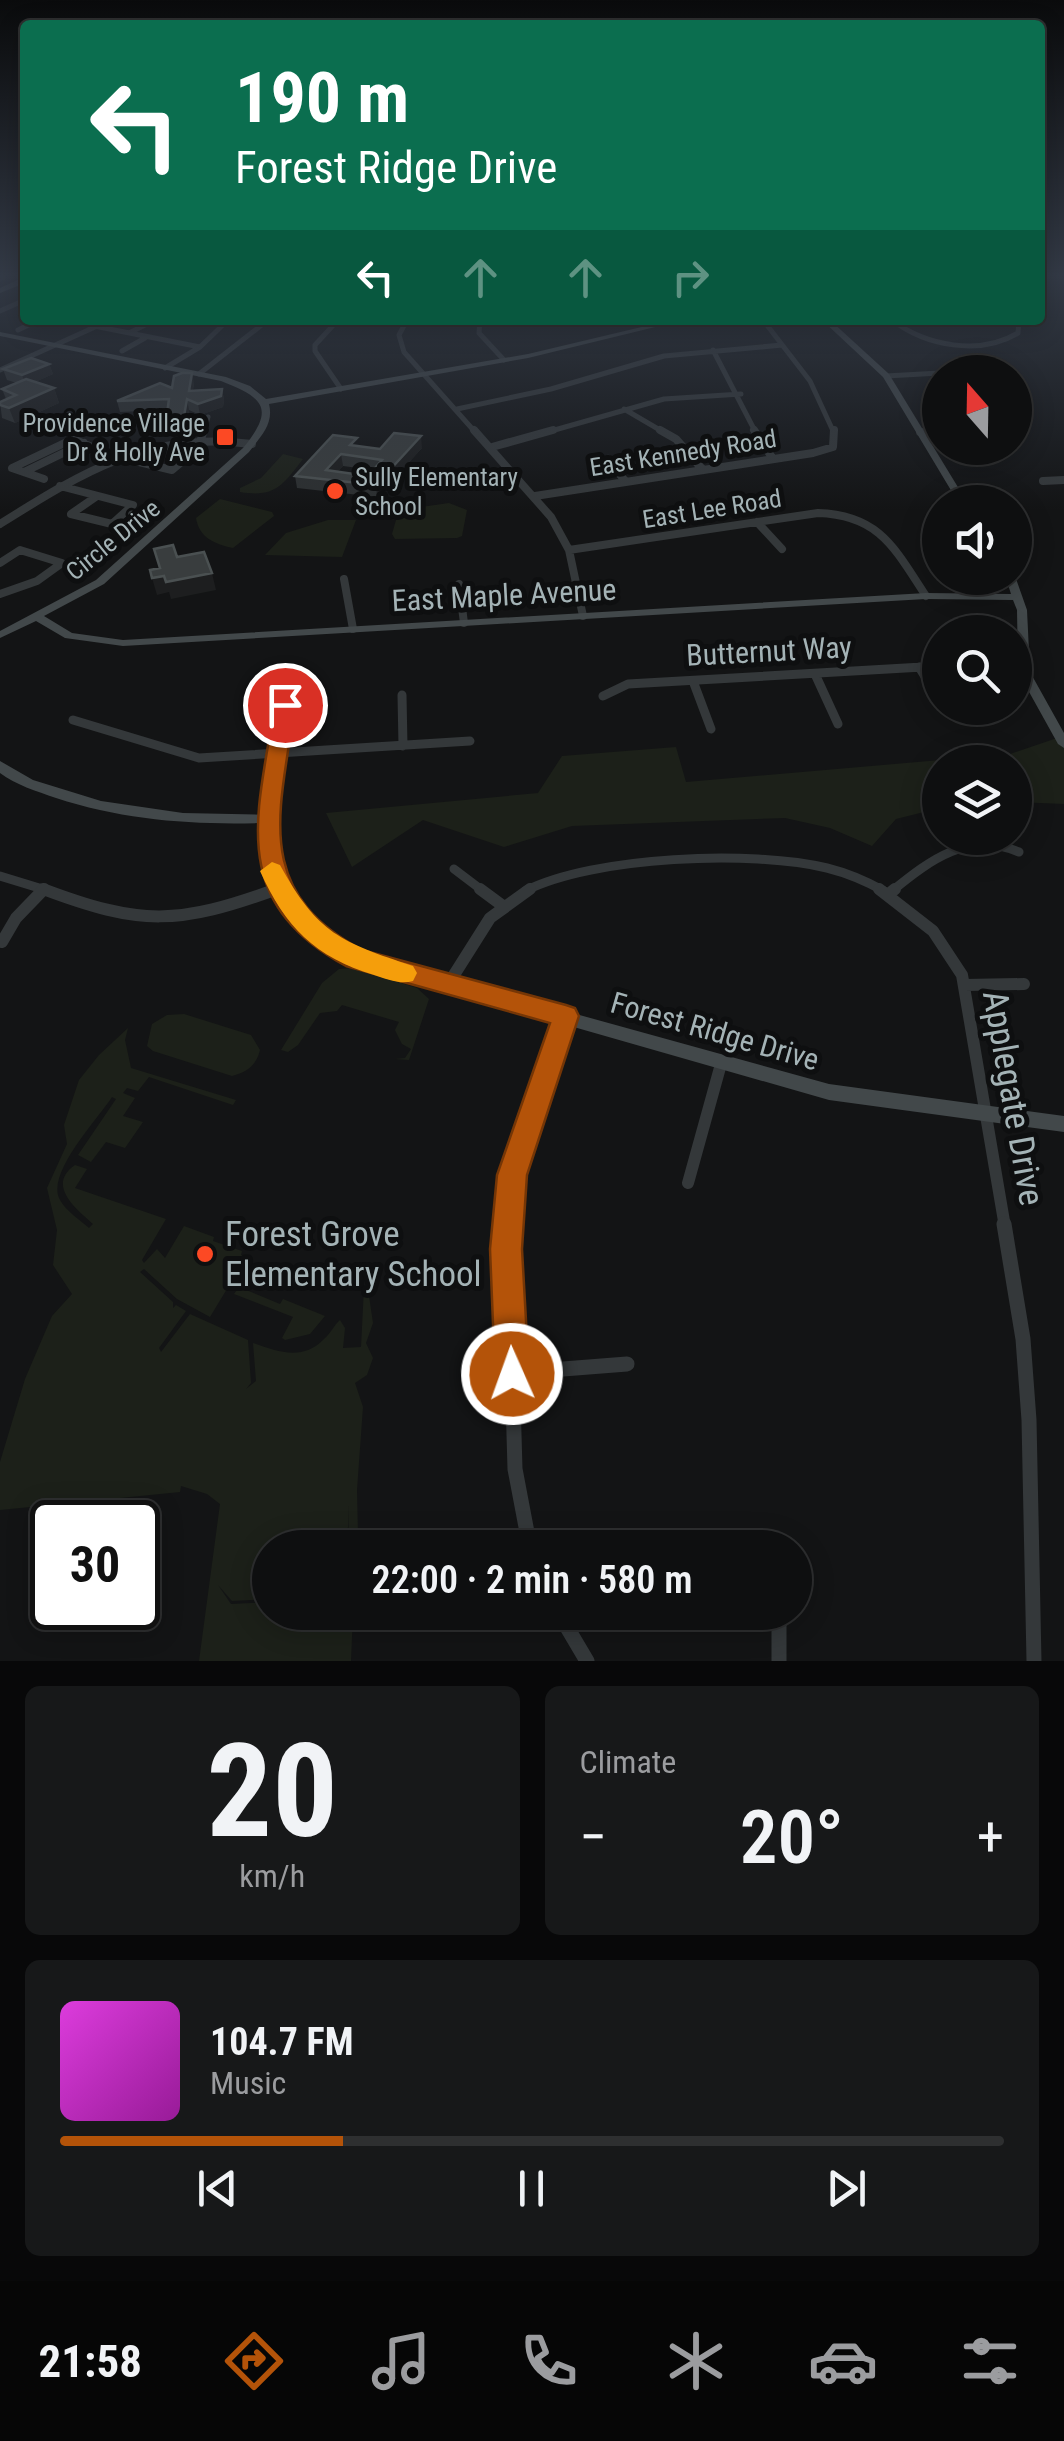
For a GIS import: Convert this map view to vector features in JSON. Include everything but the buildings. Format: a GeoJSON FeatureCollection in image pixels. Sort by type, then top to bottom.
{"type":"FeatureCollection","features":[{"type":"Feature","properties":{"kind":"street"},"geometry":{"type":"LineString","coordinates":[[0,368],[32,355]]}},
{"type":"Feature","properties":{"kind":"street"},"geometry":{"type":"LineString","coordinates":[[0,524],[4,517],[115,457],[154,446],[201,440],[252,444],[266,424],[264,402],[247,388],[199,374],[96,355]]}},
{"type":"Feature","properties":{"kind":"street"},"geometry":{"type":"LineString","coordinates":[[165,368],[186,355]]}},
{"type":"Feature","properties":{"kind":"street"},"geometry":{"type":"LineString","coordinates":[[199,374],[224,355]]}},
{"type":"Feature","properties":{"kind":"street"},"geometry":{"type":"LineString","coordinates":[[317,355],[341,389]]}},
{"type":"Feature","properties":{"kind":"street"},"geometry":{"type":"LineString","coordinates":[[408,355],[536,496],[569,550],[583,616]]}},
{"type":"Feature","properties":{"kind":"street"},"geometry":{"type":"LineString","coordinates":[[499,355],[504,360]]}},
{"type":"Feature","properties":{"kind":"street"},"geometry":{"type":"LineString","coordinates":[[264,402],[527,355]]}},
{"type":"Feature","properties":{"kind":"street"},"geometry":{"type":"LineString","coordinates":[[457,409],[551,390],[676,355]]}},
{"type":"Feature","properties":{"kind":"street"},"geometry":{"type":"LineString","coordinates":[[716,355],[741,394],[756,435],[773,459]]}},
{"type":"Feature","properties":{"kind":"street","name":"East Kennedy Road"},"geometry":{"type":"LineString","coordinates":[[536,496],[813,454],[834,444],[836,432],[828,412],[788,355]]}},
{"type":"Feature","properties":{"kind":"street"},"geometry":{"type":"LineString","coordinates":[[863,355],[886,376],[953,485]]}},
{"type":"Feature","properties":{"kind":"street"},"geometry":{"type":"LineString","coordinates":[[886,376],[922,374]]}},
{"type":"Feature","properties":{"kind":"street"},"geometry":{"type":"LineString","coordinates":[[492,447],[664,399],[741,394]]}},
{"type":"Feature","properties":{"kind":"street"},"geometry":{"type":"LineString","coordinates":[[624,410],[676,440],[702,470]]}},
{"type":"Feature","properties":{"kind":"street"},"geometry":{"type":"LineString","coordinates":[[131,460],[172,470],[198,448],[208,417]]}},
{"type":"Feature","properties":{"kind":"street"},"geometry":{"type":"LineString","coordinates":[[44,479],[24,472],[85,442],[115,457]]}},
{"type":"Feature","properties":{"kind":"street","name":"Circle Drive"},"geometry":{"type":"LineString","coordinates":[[39,618],[73,600],[125,562],[252,444]]}},
{"type":"Feature","properties":{"kind":"street"},"geometry":{"type":"LineString","coordinates":[[608,460],[626,481]]}},
{"type":"Feature","properties":{"kind":"street"},"geometry":{"type":"LineString","coordinates":[[1043,481],[1064,480]]}},
{"type":"Feature","properties":{"kind":"street"},"geometry":{"type":"LineString","coordinates":[[60,486],[133,505],[112,524],[72,514],[98,496]]}},
{"type":"Feature","properties":{"kind":"street","name":"East Lee Road"},"geometry":{"type":"LineString","coordinates":[[569,550],[824,512],[860,518],[880,530],[926,596]]}},
{"type":"Feature","properties":{"kind":"street"},"geometry":{"type":"LineString","coordinates":[[757,522],[782,549]]}},
{"type":"Feature","properties":{"kind":"street"},"geometry":{"type":"LineString","coordinates":[[0,563],[20,550],[62,563],[37,581],[0,594]]}},
{"type":"Feature","properties":{"kind":"street"},"geometry":{"type":"LineString","coordinates":[[344,579],[353,629]]}},
{"type":"Feature","properties":{"kind":"street"},"geometry":{"type":"LineString","coordinates":[[459,584],[464,623]]}},
{"type":"Feature","properties":{"kind":"street","name":"East Maple Avenue"},"geometry":{"type":"LineString","coordinates":[[39,618],[69,636],[100,642],[926,596],[1020,597]]}},
{"type":"Feature","properties":{"kind":"street"},"geometry":{"type":"LineString","coordinates":[[1020,597],[1020,615]]}},
{"type":"Feature","properties":{"kind":"street"},"geometry":{"type":"LineString","coordinates":[[0,635],[39,618]]}},
{"type":"Feature","properties":{"kind":"street"},"geometry":{"type":"LineString","coordinates":[[919,668],[922,673]]}},
{"type":"Feature","properties":{"kind":"street","name":"Butternut Way"},"geometry":{"type":"LineString","coordinates":[[603,696],[628,684],[922,668]]}},
{"type":"Feature","properties":{"kind":"street"},"geometry":{"type":"LineString","coordinates":[[815,674],[838,724]]}},
{"type":"Feature","properties":{"kind":"street"},"geometry":{"type":"LineString","coordinates":[[693,681],[711,729]]}},
{"type":"Feature","properties":{"kind":"street"},"geometry":{"type":"LineString","coordinates":[[1032,692],[1064,744]]}},
{"type":"Feature","properties":{"kind":"street"},"geometry":{"type":"LineString","coordinates":[[402,694],[404,746]]}},
{"type":"Feature","properties":{"kind":"street"},"geometry":{"type":"LineString","coordinates":[[0,876],[114,914],[155,918],[226,907],[278,888],[272,872],[268,818],[285,705]]}},
{"type":"Feature","properties":{"kind":"street"},"geometry":{"type":"LineString","coordinates":[[73,720],[182,755],[222,759],[470,742]]}},
{"type":"Feature","properties":{"kind":"street"},"geometry":{"type":"LineString","coordinates":[[3,774],[120,812],[188,819],[268,818]]}},
{"type":"Feature","properties":{"kind":"street"},"geometry":{"type":"LineString","coordinates":[[890,893],[940,855]]}},
{"type":"Feature","properties":{"kind":"street","name":"Applegate Drive"},"geometry":{"type":"LineString","coordinates":[[446,986],[477,933],[504,906],[538,885],[588,870],[732,858],[811,862],[850,874],[890,893],[930,928],[949,952],[965,985],[1024,1356],[1034,1661]]}},
{"type":"Feature","properties":{"kind":"street"},"geometry":{"type":"LineString","coordinates":[[454,869],[504,906]]}},
{"type":"Feature","properties":{"kind":"street"},"geometry":{"type":"LineString","coordinates":[[2,942],[16,918],[44,888]]}},
{"type":"Feature","properties":{"kind":"street","name":"Forest Ridge Drive"},"geometry":{"type":"LineString","coordinates":[[278,888],[297,914],[340,952],[446,986],[566,1016],[720,1064],[829,1092],[1064,1124]]}},
{"type":"Feature","properties":{"kind":"street"},"geometry":{"type":"LineString","coordinates":[[965,985],[1024,984]]}},
{"type":"Feature","properties":{"kind":"street"},"geometry":{"type":"LineString","coordinates":[[527,1530],[516,1469],[506,1249],[512,1175],[566,1016]]}},
{"type":"Feature","properties":{"kind":"street"},"geometry":{"type":"LineString","coordinates":[[688,1183],[720,1064]]}},
{"type":"Feature","properties":{"kind":"street"},"geometry":{"type":"LineString","coordinates":[[512,1374],[627,1364]]}},
{"type":"Feature","properties":{"kind":"street"},"geometry":{"type":"LineString","coordinates":[[569,1630],[588,1661]]}},
{"type":"Feature","properties":{"kind":"street"},"geometry":{"type":"LineString","coordinates":[[779,1630],[780,1661]]}},
{"type":"Feature","properties":{"kind":"shaded area"},"geometry":{"type":"Polygon","coordinates":[[[283,454],[303,459],[284,482],[262,493],[240,492],[240,488],[261,478],[283,454]]]}},
{"type":"Feature","properties":{"kind":"shaded area"},"geometry":{"type":"Polygon","coordinates":[[[220,499],[272,512],[274,516],[233,548],[220,544],[204,535],[196,518],[220,499]]]}},
{"type":"Feature","properties":{"kind":"shaded area"},"geometry":{"type":"Polygon","coordinates":[[[449,503],[467,510],[462,536],[395,539],[392,534],[396,520],[421,507],[449,503]]]}},
{"type":"Feature","properties":{"kind":"shaded area"},"geometry":{"type":"Polygon","coordinates":[[[328,520],[356,520],[342,557],[265,555],[286,533],[328,520]]]}},
{"type":"Feature","properties":{"kind":"shaded area"},"geometry":{"type":"Polygon","coordinates":[[[1060,737],[1064,744],[1064,804],[1032,803],[1032,747],[1060,737]]]}},
{"type":"Feature","properties":{"kind":"shaded area"},"geometry":{"type":"Polygon","coordinates":[[[676,747],[686,782],[922,762],[922,812],[896,819],[872,846],[830,828],[785,818],[572,826],[504,847],[423,820],[352,867],[326,813],[538,793],[562,756],[676,747]]]}},
{"type":"Feature","properties":{"kind":"shaded area"},"geometry":{"type":"Polygon","coordinates":[[[353,968],[417,988],[429,999],[409,1060],[395,1059],[405,1058],[411,1049],[402,1044],[395,1030],[399,1022],[342,1005],[337,1011],[320,1013],[298,1045],[288,1052],[281,1050],[322,983],[339,969],[353,968]]]}},
{"type":"Feature","properties":{"kind":"shaded area"},"geometry":{"type":"Polygon","coordinates":[[[184,1014],[251,1035],[260,1050],[256,1060],[232,1076],[147,1046],[152,1024],[167,1015],[184,1014]]]}},
{"type":"Feature","properties":{"kind":"shaded area"},"geometry":{"type":"Polygon","coordinates":[[[128,1028],[125,1040],[131,1068],[236,1100],[233,1105],[149,1077],[138,1091],[127,1088],[123,1093],[135,1098],[123,1116],[143,1122],[125,1148],[106,1142],[91,1162],[78,1155],[116,1099],[112,1097],[75,1147],[60,1176],[60,1200],[89,1228],[93,1224],[63,1189],[67,1173],[75,1165],[87,1169],[75,1188],[166,1219],[142,1260],[144,1263],[157,1249],[165,1258],[184,1226],[214,1237],[213,1241],[248,1257],[239,1273],[229,1270],[226,1277],[233,1279],[210,1317],[177,1299],[144,1269],[140,1272],[173,1302],[173,1308],[176,1305],[186,1311],[159,1348],[161,1352],[190,1314],[248,1340],[251,1383],[246,1389],[256,1381],[253,1343],[281,1351],[308,1350],[340,1320],[345,1328],[343,1348],[361,1347],[364,1287],[368,1289],[373,1323],[366,1343],[373,1358],[367,1375],[355,1383],[363,1407],[358,1530],[348,1530],[349,1505],[348,1530],[252,1530],[252,1600],[232,1601],[218,1585],[231,1604],[252,1603],[252,1630],[352,1630],[351,1661],[199,1661],[220,1504],[207,1494],[181,1486],[180,1492],[100,1500],[30,1500],[30,1507],[0,1510],[0,1462],[25,1379],[52,1316],[72,1294],[53,1265],[57,1230],[47,1188],[67,1144],[64,1125],[79,1080],[128,1028]]]}},
{"type":"Feature","properties":{"kind":"shaded area"},"geometry":{"type":"Polygon","coordinates":[[[239,1287],[280,1304],[283,1299],[325,1316],[310,1334],[285,1340],[282,1338],[293,1317],[234,1294],[239,1287]]]}},
{"type":"Feature","properties":{"kind":"slow traffic"},"geometry":{"type":"LineString","coordinates":[[272,871],[286,902],[325,942],[355,958],[404,973]]}},
{"type":"Feature","properties":{"kind":"place","name":"Providence Village Dr & Holly Ave"},"geometry":{"type":"Point","coordinates":[225,437]}},
{"type":"Feature","properties":{"kind":"place","name":"Sully Elementary School"},"geometry":{"type":"Point","coordinates":[335,491]}},
{"type":"Feature","properties":{"kind":"place","name":"Forest Grove Elementary School"},"geometry":{"type":"Point","coordinates":[205,1254]}},
{"type":"Feature","properties":{"kind":"route"},"geometry":{"type":"LineString","coordinates":[[285,705],[268,818],[272,872],[286,902],[340,952],[473,994],[566,1016],[512,1175],[506,1249],[512,1374]]}}]}
